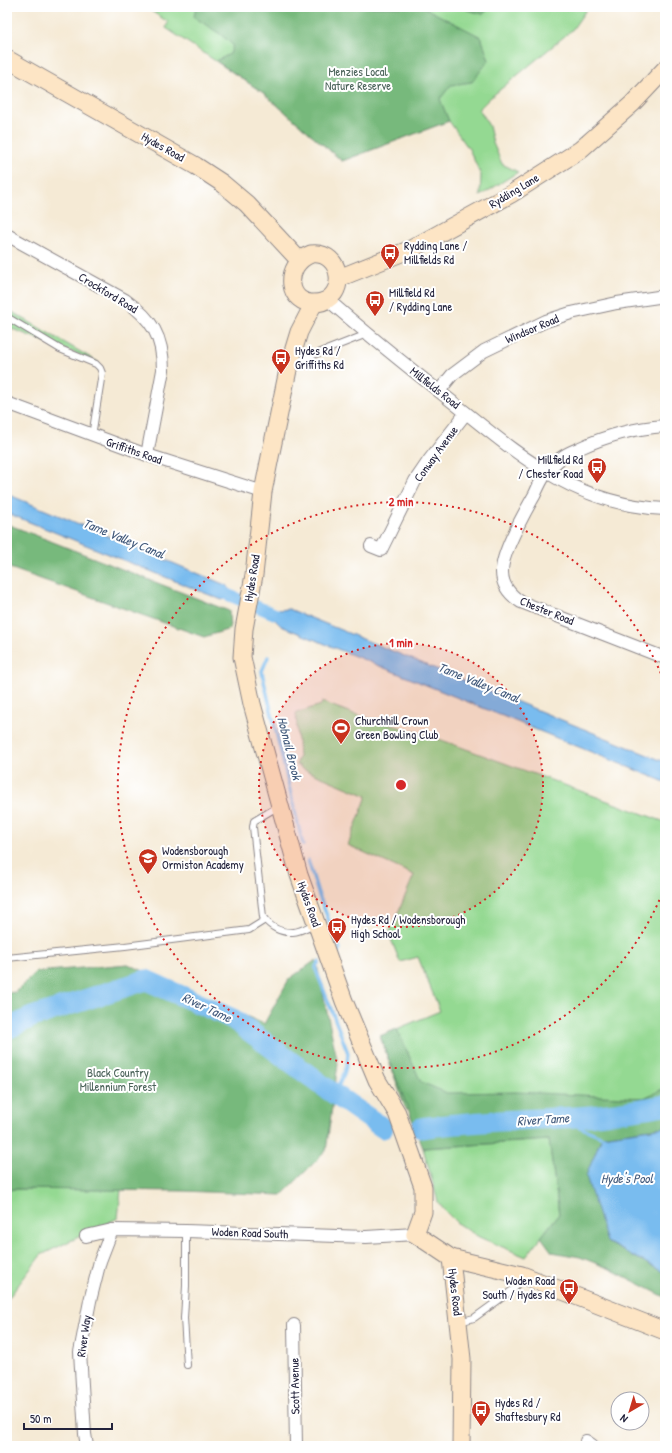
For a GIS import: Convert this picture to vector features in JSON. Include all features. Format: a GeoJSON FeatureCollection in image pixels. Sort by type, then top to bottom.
{"type":"FeatureCollection","features":[{"type":"Feature","properties":{"kind":"street","name":"Hydes Road"},"geometry":{"type":"LineString","coordinates":[[7,59],[196,166],[222,183],[247,204],[299,260],[293,269],[292,276],[299,332]]}},
{"type":"Feature","properties":{"kind":"street","name":"Rydding Lane"},"geometry":{"type":"LineString","coordinates":[[339,278],[411,248],[511,194],[574,154],[632,104],[665,69]]}},
{"type":"Feature","properties":{"kind":"street","name":"Crockford Road"},"geometry":{"type":"LineString","coordinates":[[7,235],[125,300],[147,318],[155,330],[160,344],[162,370],[147,455]]}},
{"type":"Feature","properties":{"kind":"street"},"geometry":{"type":"LineString","coordinates":[[299,260],[311,254],[322,255],[333,263],[339,278]]}},
{"type":"Feature","properties":{"kind":"street","name":"Hydes Road"},"geometry":{"type":"LineString","coordinates":[[339,278],[335,293],[321,301],[299,332],[289,365],[264,492],[254,575],[244,629],[242,657],[252,704],[299,875],[344,1001],[377,1080],[397,1114],[423,1187],[423,1212],[415,1234],[451,1258],[462,1359],[461,1446]]}},
{"type":"Feature","properties":{"kind":"street"},"geometry":{"type":"LineString","coordinates":[[295,294],[302,300],[321,301]]}},
{"type":"Feature","properties":{"kind":"street","name":"Windsor Road"},"geometry":{"type":"LineString","coordinates":[[439,391],[452,375],[484,351],[546,321],[571,313],[617,303],[665,296]]}},
{"type":"Feature","properties":{"kind":"street","name":"Millfields Road"},"geometry":{"type":"LineString","coordinates":[[321,301],[367,334],[508,447],[547,473],[581,490],[615,502],[665,509]]}},
{"type":"Feature","properties":{"kind":"street","name":"Griffiths Road"},"geometry":{"type":"LineString","coordinates":[[7,403],[92,436],[264,492]]}},
{"type":"Feature","properties":{"kind":"street","name":"Conway Avenue"},"geometry":{"type":"LineString","coordinates":[[371,546],[381,550],[415,481],[466,413]]}},
{"type":"Feature","properties":{"kind":"street"},"geometry":{"type":"LineString","coordinates":[[547,473],[565,455],[600,439],[634,429],[665,426]]}},
{"type":"Feature","properties":{"kind":"street","name":"Chester Road"},"geometry":{"type":"LineString","coordinates":[[547,473],[520,522],[505,557],[502,577],[507,589],[521,602],[665,658]]}},
{"type":"Feature","properties":{"kind":"street","name":"Woden Road South"},"geometry":{"type":"LineString","coordinates":[[86,1236],[112,1230],[366,1236],[415,1234]]}},
{"type":"Feature","properties":{"kind":"street","name":"River Way"},"geometry":{"type":"LineString","coordinates":[[87,1446],[80,1352],[100,1261],[112,1230]]}},
{"type":"Feature","properties":{"kind":"street"},"geometry":{"type":"LineString","coordinates":[[451,1258],[522,1275],[665,1331]]}},
{"type":"Feature","properties":{"kind":"street","name":"Scott Avenue"},"geometry":{"type":"LineString","coordinates":[[294,1325],[296,1446]]}},
{"type":"Feature","properties":{"kind":"lane"},"geometry":{"type":"LineString","coordinates":[[7,317],[60,349],[96,364],[100,368],[102,373],[92,436]]}},
{"type":"Feature","properties":{"kind":"lane"},"geometry":{"type":"LineString","coordinates":[[289,365],[367,334]]}},
{"type":"Feature","properties":{"kind":"lane"},"geometry":{"type":"LineString","coordinates":[[281,805],[254,821],[253,827],[263,917],[268,925],[279,930],[294,933],[316,923]]}},
{"type":"Feature","properties":{"kind":"lane"},"geometry":{"type":"LineString","coordinates":[[7,958],[125,946],[249,930],[265,920]]}},
{"type":"Feature","properties":{"kind":"lane"},"geometry":{"type":"LineString","coordinates":[[186,1231],[186,1286],[184,1318],[187,1365]]}},
{"type":"Feature","properties":{"kind":"lane"},"geometry":{"type":"LineString","coordinates":[[459,1322],[474,1318],[514,1289],[522,1275]]}},
{"type":"Feature","properties":{"kind":"green space","name":"Menzies Local Nature Reserve"},"geometry":{"type":"Polygon","coordinates":[[[145,7],[588,7],[572,30],[490,98],[479,109],[489,126],[493,143],[502,164],[518,172],[480,196],[481,175],[469,149],[449,121],[342,161],[262,92],[166,28],[168,22],[145,7]]]}},
{"type":"Feature","properties":{"kind":"green space","name":"Menzies Local Nature Reserve"},"geometry":{"type":"Polygon","coordinates":[[[196,7],[265,7],[265,10],[268,7],[423,7],[481,37],[489,60],[472,82],[451,85],[440,99],[449,121],[342,161],[262,92],[216,61],[230,54],[233,45],[220,34],[194,17],[196,7]]]}},
{"type":"Feature","properties":{"kind":"green space"},"geometry":{"type":"Polygon","coordinates":[[[466,7],[491,7],[483,14],[467,10],[466,7]]]}},
{"type":"Feature","properties":{"kind":"green space"},"geometry":{"type":"Polygon","coordinates":[[[7,309],[98,362],[7,327],[7,309]]]}},
{"type":"Feature","properties":{"kind":"green space"},"geometry":{"type":"Polygon","coordinates":[[[7,524],[229,611],[230,629],[204,637],[7,567],[7,524]]]}},
{"type":"Feature","properties":{"kind":"green space"},"geometry":{"type":"Polygon","coordinates":[[[322,702],[354,714],[436,738],[665,822],[665,1088],[644,1098],[406,1110],[380,1036],[440,1011],[418,957],[400,962],[389,934],[414,875],[348,845],[367,796],[296,765],[299,757],[296,713],[321,705],[322,702]]]}},
{"type":"Feature","properties":{"kind":"green space","name":"Black Country Millennium Forest"},"geometry":{"type":"Polygon","coordinates":[[[316,960],[338,1064],[326,1151],[282,1195],[182,1191],[13,1189],[7,1191],[7,993],[16,992],[36,972],[128,964],[264,1024],[289,979],[316,960]]]}},
{"type":"Feature","properties":{"kind":"green space"},"geometry":{"type":"Polygon","coordinates":[[[397,1029],[421,1082],[447,1093],[516,1092],[644,1098],[665,1088],[665,1127],[602,1136],[607,1242],[665,1273],[665,1297],[608,1268],[580,1257],[552,1252],[541,1237],[559,1214],[549,1140],[423,1148],[380,1036],[397,1029]]]}},
{"type":"Feature","properties":{"kind":"green space"},"geometry":{"type":"Polygon","coordinates":[[[549,1140],[559,1214],[526,1257],[479,1237],[458,1224],[438,1202],[423,1148],[549,1140]]]}},
{"type":"Feature","properties":{"kind":"green space"},"geometry":{"type":"Polygon","coordinates":[[[13,1189],[121,1190],[118,1218],[41,1255],[7,1300],[7,1191],[13,1189]]]}},
{"type":"Feature","properties":{"kind":"water"},"geometry":{"type":"Polygon","coordinates":[[[7,494],[228,586],[231,596],[222,600],[7,513],[7,494]]]}},
{"type":"Feature","properties":{"kind":"water"},"geometry":{"type":"Polygon","coordinates":[[[267,606],[278,610],[289,609],[665,762],[665,782],[281,626],[260,608],[267,606]]]}},
{"type":"Feature","properties":{"kind":"water","name":"Hyde's Pool"},"geometry":{"type":"Polygon","coordinates":[[[665,1127],[665,1273],[607,1242],[586,1176],[602,1136],[665,1127]]]}},
{"type":"Feature","properties":{"kind":"waterway"},"geometry":{"type":"LineString","coordinates":[[216,590],[275,614]]}},
{"type":"Feature","properties":{"kind":"waterway","name":"Hobnail Brook"},"geometry":{"type":"LineString","coordinates":[[268,657],[262,671],[263,677],[303,845]]}},
{"type":"Feature","properties":{"kind":"waterway","name":"Hobnail Brook"},"geometry":{"type":"LineString","coordinates":[[308,860],[318,893],[340,949],[338,953]]}},
{"type":"Feature","properties":{"kind":"waterway","name":"Hobnail Brook"},"geometry":{"type":"LineString","coordinates":[[319,962],[316,966],[316,970],[348,1053],[344,1074],[333,1093]]}},
{"type":"Feature","properties":{"kind":"waterway","name":"River Tame"},"geometry":{"type":"LineString","coordinates":[[7,1029],[32,1017],[146,980],[233,1019],[330,1091],[383,1128]]}},
{"type":"Feature","properties":{"kind":"waterway","name":"River Tame"},"geometry":{"type":"LineString","coordinates":[[421,1128],[480,1122],[588,1116],[665,1105]]}},
{"type":"Feature","properties":{"kind":"waterway"},"geometry":{"type":"LineString","coordinates":[[559,1118],[605,1138]]}},
{"type":"Feature","properties":{"kind":"place","name":"Rydding Lane / Millfields Rd"},"geometry":{"type":"Point","coordinates":[390,270]}},
{"type":"Feature","properties":{"kind":"place","name":"Millfield Rd / Rydding Lane"},"geometry":{"type":"Point","coordinates":[375,317]}},
{"type":"Feature","properties":{"kind":"place","name":"Hydes Rd / Griffiths Rd"},"geometry":{"type":"Point","coordinates":[281,375]}},
{"type":"Feature","properties":{"kind":"place","name":"Millfield Rd / Chester Road"},"geometry":{"type":"Point","coordinates":[597,484]}},
{"type":"Feature","properties":{"kind":"place","name":"Churchhill Crown Green Bowling Club"},"geometry":{"type":"Point","coordinates":[341,745]}},
{"type":"Feature","properties":{"kind":"place","name":"Wodensborough Ormiston Academy"},"geometry":{"type":"Point","coordinates":[148,875]}},
{"type":"Feature","properties":{"kind":"place","name":"Hydes Rd / Wodensborough High School"},"geometry":{"type":"Point","coordinates":[337,944]}},
{"type":"Feature","properties":{"kind":"place","name":"Woden Road South / Hydes Rd"},"geometry":{"type":"Point","coordinates":[569,1305]}},
{"type":"Feature","properties":{"kind":"place","name":"Hydes Rd / Shaftesbury Rd"},"geometry":{"type":"Point","coordinates":[481,1427]}},
{"type":"Feature","properties":{"kind":"water label","name":"Tame Valley Canal"},"geometry":{"type":"Point","coordinates":[124,538]}},
{"type":"Feature","properties":{"kind":"water label","name":"Tame Valley Canal"},"geometry":{"type":"Point","coordinates":[479,682]}}]}
